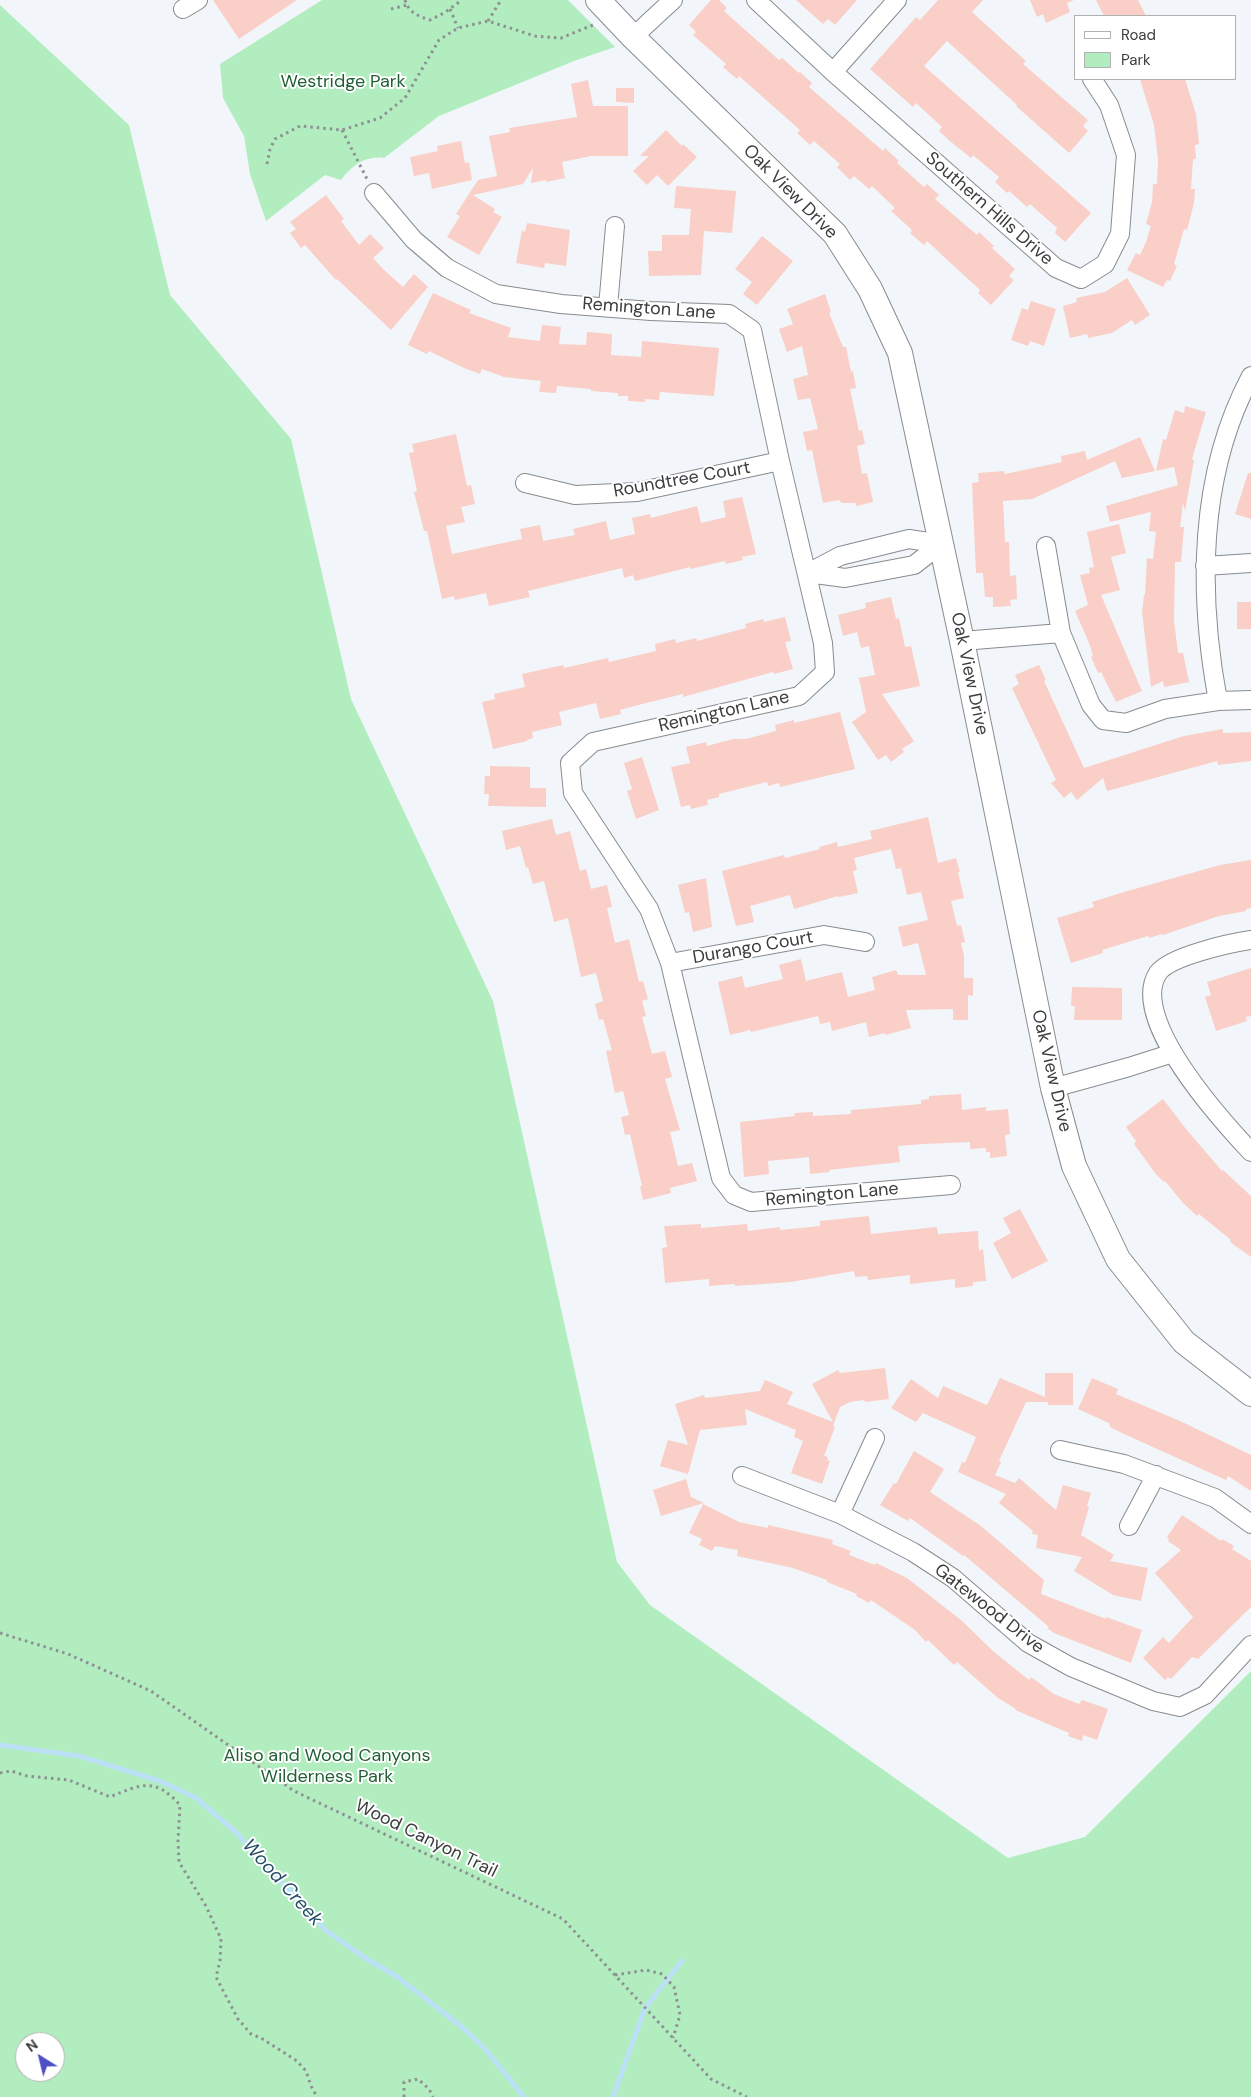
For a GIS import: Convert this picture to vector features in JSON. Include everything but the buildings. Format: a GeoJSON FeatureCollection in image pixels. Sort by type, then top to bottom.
{"type":"FeatureCollection","features":[{"type":"Feature","properties":{"kind":"street","name":"Oak View Drive"},"geometry":{"type":"LineString","coordinates":[[598,0],[633,37],[835,234],[870,289],[900,353],[962,641],[1053,1088],[1074,1166],[1118,1259],[1184,1342],[1251,1394]]}},
{"type":"Feature","properties":{"kind":"street"},"geometry":{"type":"LineString","coordinates":[[633,37],[673,0]]}},
{"type":"Feature","properties":{"kind":"street","name":"Southern Hills Drive"},"geometry":{"type":"LineString","coordinates":[[756,0],[833,72],[1056,268],[1081,279],[1105,264],[1120,234],[1126,155],[1109,105],[1093,80]]}},
{"type":"Feature","properties":{"kind":"street"},"geometry":{"type":"LineString","coordinates":[[833,72],[898,0]]}},
{"type":"Feature","properties":{"kind":"street","name":"Remington Lane"},"geometry":{"type":"LineString","coordinates":[[374,193],[414,240],[446,268],[496,294],[562,304],[608,306],[651,311],[729,314],[752,330],[780,462],[808,573],[823,643],[825,672],[799,696],[593,742],[570,763],[573,793],[649,909],[670,963],[721,1178],[734,1195],[751,1202],[951,1185]]}},
{"type":"Feature","properties":{"kind":"street"},"geometry":{"type":"LineString","coordinates":[[608,306],[615,226]]}},
{"type":"Feature","properties":{"kind":"street"},"geometry":{"type":"LineString","coordinates":[[1218,701],[1210,656],[1206,566],[1209,507],[1223,448],[1236,405],[1251,376]]}},
{"type":"Feature","properties":{"kind":"street","name":"Roundtree Court"},"geometry":{"type":"LineString","coordinates":[[525,483],[575,495],[636,492],[780,462]]}},
{"type":"Feature","properties":{"kind":"street"},"geometry":{"type":"LineString","coordinates":[[808,573],[840,556],[909,539],[941,544]]}},
{"type":"Feature","properties":{"kind":"street"},"geometry":{"type":"LineString","coordinates":[[808,573],[845,578],[914,564],[941,544]]}},
{"type":"Feature","properties":{"kind":"street"},"geometry":{"type":"LineString","coordinates":[[1046,546],[1061,633],[1091,705],[1103,720],[1126,723],[1165,709],[1218,701],[1251,700]]}},
{"type":"Feature","properties":{"kind":"street"},"geometry":{"type":"LineString","coordinates":[[861,551],[867,574]]}},
{"type":"Feature","properties":{"kind":"street"},"geometry":{"type":"LineString","coordinates":[[1206,566],[1251,563]]}},
{"type":"Feature","properties":{"kind":"street"},"geometry":{"type":"LineString","coordinates":[[962,641],[1061,633]]}},
{"type":"Feature","properties":{"kind":"street","name":"Durango Court"},"geometry":{"type":"LineString","coordinates":[[670,963],[824,935],[865,942]]}},
{"type":"Feature","properties":{"kind":"street"},"geometry":{"type":"LineString","coordinates":[[1251,940],[1195,954],[1171,963],[1159,973],[1152,989],[1157,1019],[1173,1053],[1215,1113],[1251,1152]]}},
{"type":"Feature","properties":{"kind":"street"},"geometry":{"type":"LineString","coordinates":[[1053,1088],[1173,1053]]}},
{"type":"Feature","properties":{"kind":"street"},"geometry":{"type":"LineString","coordinates":[[840,1514],[875,1438]]}},
{"type":"Feature","properties":{"kind":"street"},"geometry":{"type":"LineString","coordinates":[[1060,1450],[1124,1464],[1216,1498],[1251,1524]]}},
{"type":"Feature","properties":{"kind":"street"},"geometry":{"type":"LineString","coordinates":[[1129,1526],[1156,1475]]}},
{"type":"Feature","properties":{"kind":"street","name":"Gatewood Drive"},"geometry":{"type":"LineString","coordinates":[[742,1476],[840,1514],[913,1552],[953,1578],[1028,1643],[1071,1667],[1153,1700],[1180,1707],[1205,1694],[1251,1645]]}},
{"type":"Feature","properties":{"kind":"path"},"geometry":{"type":"LineString","coordinates":[[405,0],[407,6],[416,16],[430,20],[462,0]]}},
{"type":"Feature","properties":{"kind":"path"},"geometry":{"type":"LineString","coordinates":[[488,21],[501,0]]}},
{"type":"Feature","properties":{"kind":"path"},"geometry":{"type":"LineString","coordinates":[[391,9],[407,6]]}},
{"type":"Feature","properties":{"kind":"path"},"geometry":{"type":"LineString","coordinates":[[450,9],[458,28]]}},
{"type":"Feature","properties":{"kind":"path"},"geometry":{"type":"LineString","coordinates":[[267,164],[270,149],[275,139],[300,126],[342,130],[380,118],[405,98],[439,40],[458,28],[488,21],[535,36],[561,38],[592,25]]}},
{"type":"Feature","properties":{"kind":"path"},"geometry":{"type":"LineString","coordinates":[[342,130],[374,193]]}},
{"type":"Feature","properties":{"kind":"path","name":"Wood Canyon Trail"},"geometry":{"type":"LineString","coordinates":[[0,1633],[68,1654],[151,1690],[294,1791],[563,1919],[711,2078],[747,2097]]}},
{"type":"Feature","properties":{"kind":"path"},"geometry":{"type":"LineString","coordinates":[[0,1772],[11,1771],[27,1776],[69,1780],[110,1797],[136,1786],[154,1785],[172,1795],[180,1805],[179,1862],[206,1906],[221,1939],[220,1961],[216,1977],[238,2018],[251,2034],[298,2061],[306,2071],[317,2097]]}},
{"type":"Feature","properties":{"kind":"path"},"geometry":{"type":"LineString","coordinates":[[614,1975],[646,1970],[662,1974],[674,1987],[680,2015],[673,2038]]}},
{"type":"Feature","properties":{"kind":"path"},"geometry":{"type":"LineString","coordinates":[[404,2097],[404,2082],[418,2079],[429,2089],[433,2097]]}},
{"type":"Feature","properties":{"kind":"green space","name":"Westridge Park"},"geometry":{"type":"Polygon","coordinates":[[[322,0],[568,0],[615,47],[574,61],[439,116],[384,158],[365,160],[349,170],[341,180],[325,175],[266,221],[250,174],[244,136],[223,98],[220,64],[322,0]]]}},
{"type":"Feature","properties":{"kind":"green space","name":"Aliso and Wood Canyons Wilderness Park"},"geometry":{"type":"Polygon","coordinates":[[[0,5],[129,125],[170,295],[291,439],[351,699],[493,1001],[617,1562],[650,1605],[1008,1858],[1085,1837],[1251,1671],[1251,2097],[0,2097],[0,5]]]}},
{"type":"Feature","properties":{"kind":"waterway","name":"Wood Creek"},"geometry":{"type":"LineString","coordinates":[[0,1745],[79,1756],[160,1781],[196,1798],[237,1833],[265,1867],[296,1896],[324,1929],[362,1956],[399,1978],[462,2027],[486,2050],[524,2097]]}},
{"type":"Feature","properties":{"kind":"waterway"},"geometry":{"type":"LineString","coordinates":[[613,2097],[645,2008],[682,1961]]}}]}
